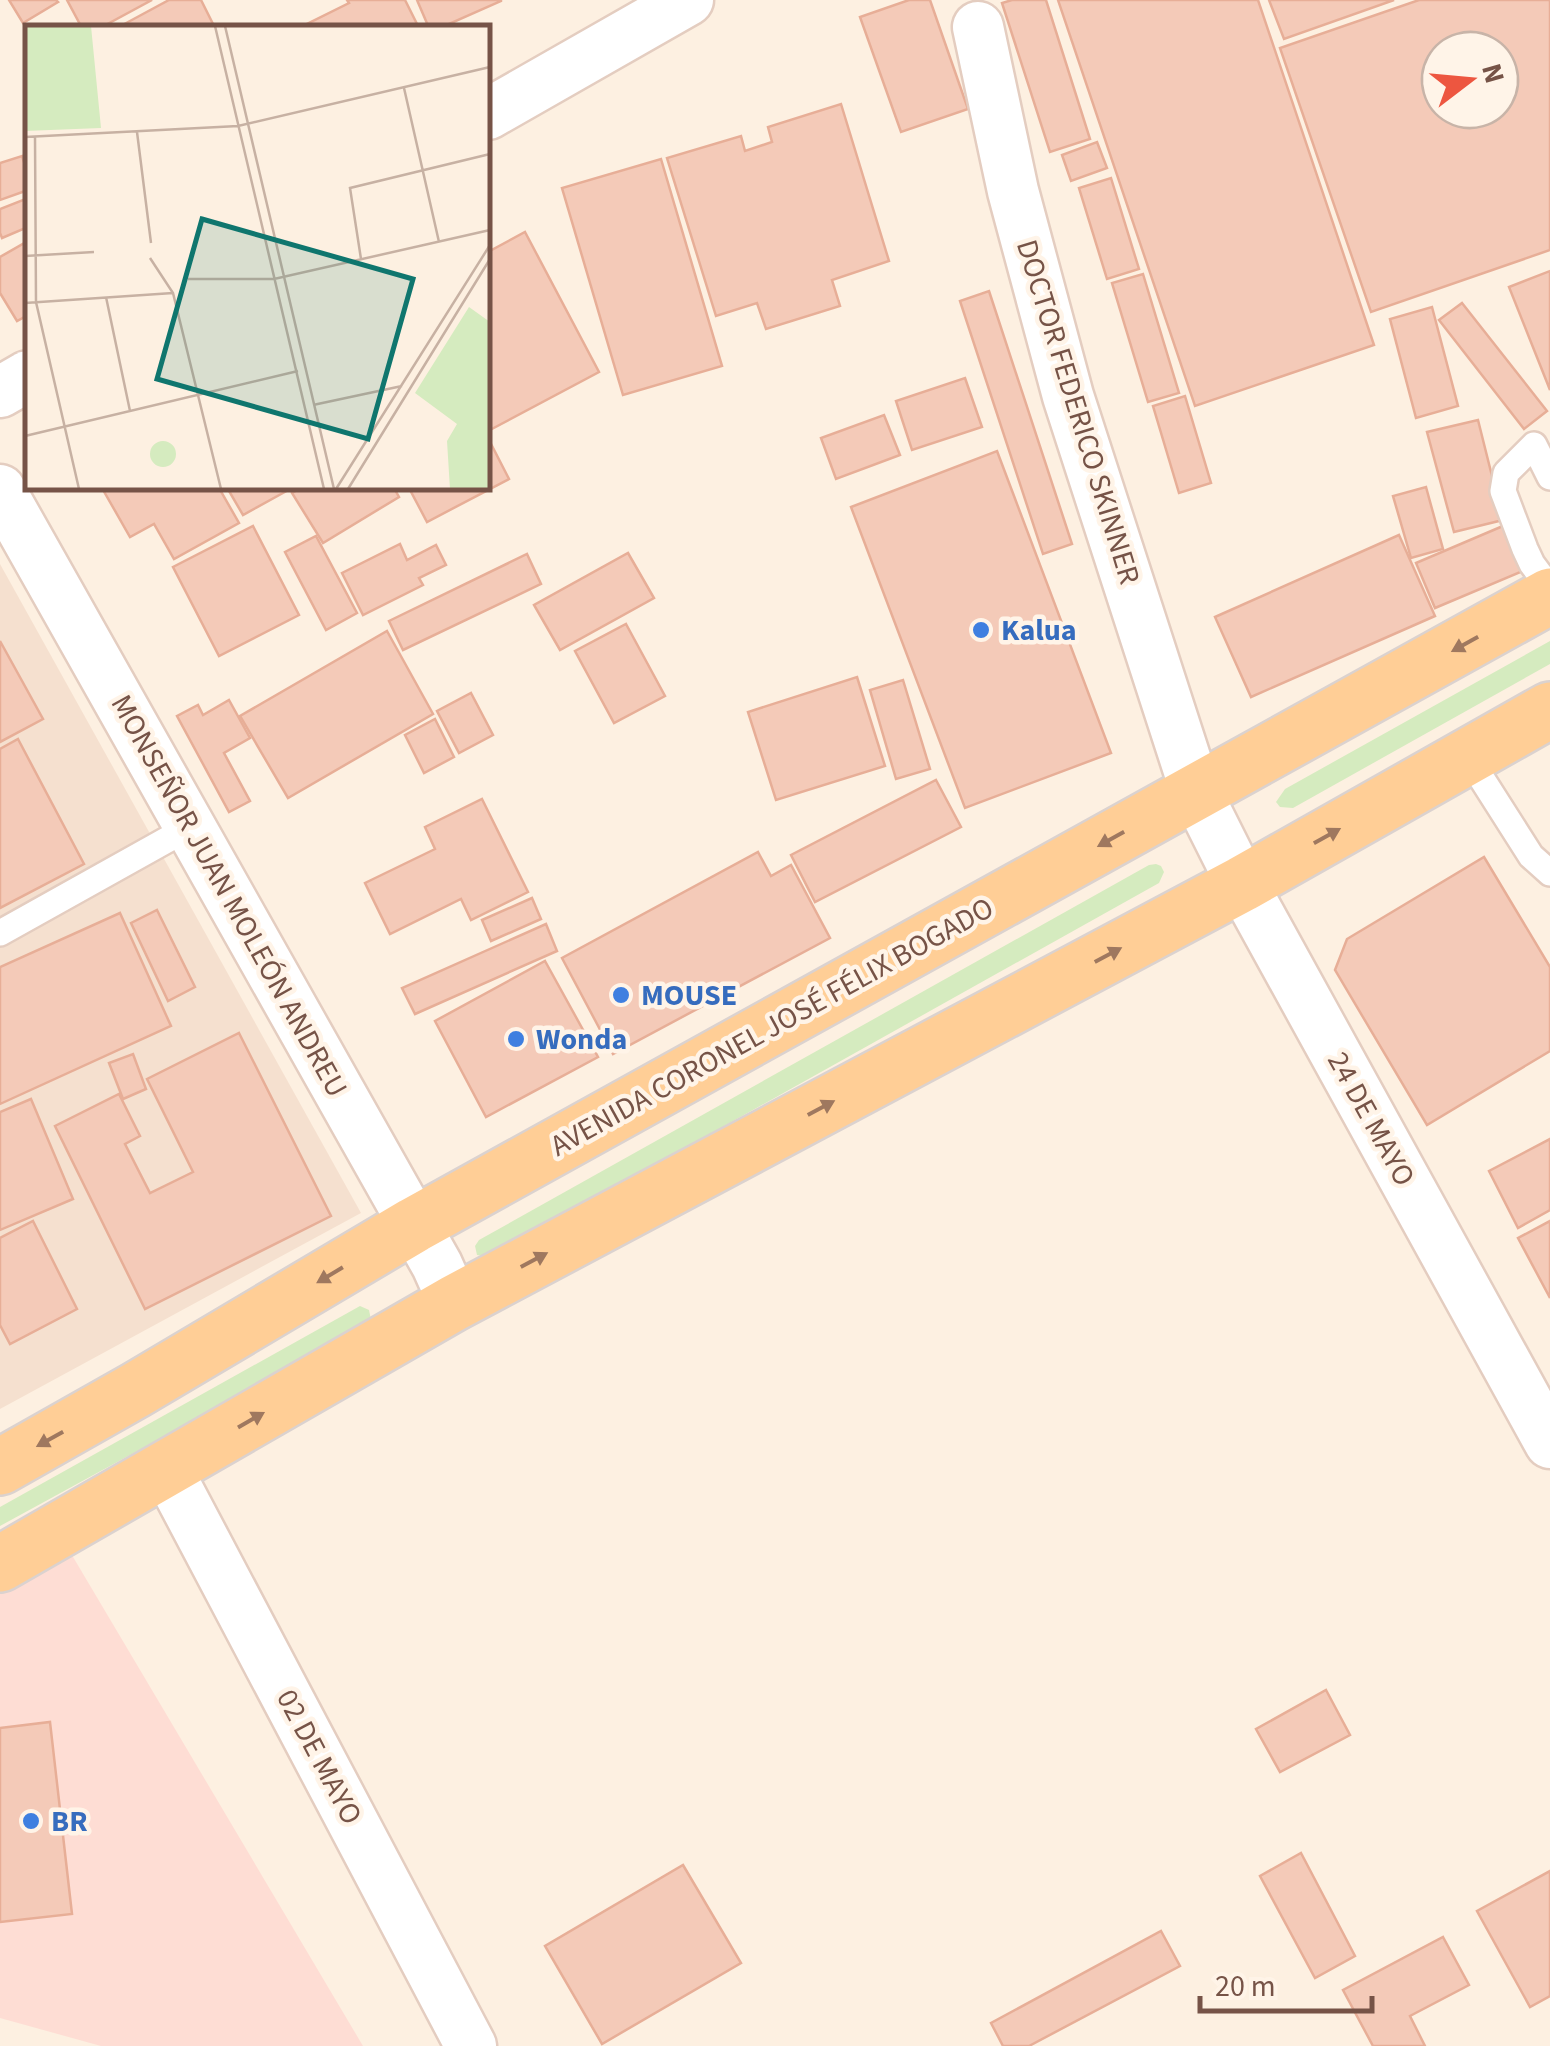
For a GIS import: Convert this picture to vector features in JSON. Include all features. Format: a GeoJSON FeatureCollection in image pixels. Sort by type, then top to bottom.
{"type":"FeatureCollection","features":[{"type":"Feature","properties":{"kind":"main road","name":"AVENIDA CORONEL JOSÉ FÉLIX BOGADO"},"geometry":{"type":"LineString","coordinates":[[0,1467],[414,1225],[1550,596]]}},
{"type":"Feature","properties":{"kind":"main road"},"geometry":{"type":"LineString","coordinates":[[0,1564],[454,1303],[1242,884],[1550,710]]}},
{"type":"Feature","properties":{"kind":"street"},"geometry":{"type":"LineString","coordinates":[[490,113],[688,0]]}},
{"type":"Feature","properties":{"kind":"street","name":"DOCTOR FEDERICO SKINNER"},"geometry":{"type":"LineString","coordinates":[[978,27],[1013,191],[1068,396],[1196,792]]}},
{"type":"Feature","properties":{"kind":"street"},"geometry":{"type":"LineString","coordinates":[[0,392],[25,378]]}},
{"type":"Feature","properties":{"kind":"street","name":"MONSEÑOR JUAN MOLEÓN ANDREU"},"geometry":{"type":"LineString","coordinates":[[0,490],[437,1265],[454,1303]]}},
{"type":"Feature","properties":{"kind":"street","name":"24 DE MAYO"},"geometry":{"type":"LineString","coordinates":[[1196,792],[1242,884],[1550,1443]]}},
{"type":"Feature","properties":{"kind":"street","name":"02 DE MAYO"},"geometry":{"type":"LineString","coordinates":[[166,1468],[471,2046]]}},
{"type":"Feature","properties":{"kind":"lane"},"geometry":{"type":"LineString","coordinates":[[1550,477],[1534,446],[1506,473],[1503,491],[1524,549],[1550,588]]}},
{"type":"Feature","properties":{"kind":"lane"},"geometry":{"type":"LineString","coordinates":[[1468,757],[1531,856],[1550,872]]}},
{"type":"Feature","properties":{"kind":"lane"},"geometry":{"type":"LineString","coordinates":[[0,934],[190,827]]}},
{"type":"Feature","properties":{"kind":"shaded area"},"geometry":{"type":"Polygon","coordinates":[[[0,564],[361,1213],[0,1409],[0,564]]]}},
{"type":"Feature","properties":{"kind":"shaded area"},"geometry":{"type":"Polygon","coordinates":[[[60,1535],[363,2046],[101,2046],[0,2018],[0,1576],[60,1535]]]}},
{"type":"Feature","properties":{"kind":"green space"},"geometry":{"type":"Polygon","coordinates":[[[1550,641],[1550,664],[1293,808],[1280,807],[1276,802],[1285,789],[1550,641]]]}},
{"type":"Feature","properties":{"kind":"green space"},"geometry":{"type":"Polygon","coordinates":[[[1156,864],[1164,872],[1159,883],[490,1257],[477,1255],[475,1246],[479,1240],[1156,864]]]}},
{"type":"Feature","properties":{"kind":"green space"},"geometry":{"type":"Polygon","coordinates":[[[360,1306],[369,1310],[370,1324],[0,1526],[0,1507],[360,1306]]]}},
{"type":"Feature","properties":{"kind":"building"},"geometry":{"type":"Polygon","coordinates":[[[9,0],[56,0],[58,2],[23,23],[9,0]]]}},
{"type":"Feature","properties":{"kind":"building"},"geometry":{"type":"Polygon","coordinates":[[[67,0],[152,0],[106,25],[80,25],[67,0]]]}},
{"type":"Feature","properties":{"kind":"building"},"geometry":{"type":"Polygon","coordinates":[[[169,0],[201,0],[214,25],[123,25],[169,0]]]}},
{"type":"Feature","properties":{"kind":"building"},"geometry":{"type":"Polygon","coordinates":[[[347,0],[405,0],[418,25],[305,25],[349,3],[347,0]]]}},
{"type":"Feature","properties":{"kind":"building"},"geometry":{"type":"Polygon","coordinates":[[[417,0],[501,0],[447,25],[428,25],[417,0]]]}},
{"type":"Feature","properties":{"kind":"building"},"geometry":{"type":"Polygon","coordinates":[[[909,0],[930,0],[968,109],[901,132],[860,17],[909,0]]]}},
{"type":"Feature","properties":{"kind":"building"},"geometry":{"type":"Polygon","coordinates":[[[1046,0],[1090,139],[1050,152],[1002,3],[1046,0]]]}},
{"type":"Feature","properties":{"kind":"building"},"geometry":{"type":"Polygon","coordinates":[[[1058,0],[1258,0],[1374,345],[1195,406],[1058,0]]]}},
{"type":"Feature","properties":{"kind":"building"},"geometry":{"type":"Polygon","coordinates":[[[1269,0],[1394,0],[1284,39],[1269,0]]]}},
{"type":"Feature","properties":{"kind":"building"},"geometry":{"type":"Polygon","coordinates":[[[1419,0],[1550,0],[1550,250],[1371,312],[1280,48],[1419,0]]]}},
{"type":"Feature","properties":{"kind":"building"},"geometry":{"type":"Polygon","coordinates":[[[841,104],[889,261],[832,280],[840,306],[766,329],[757,303],[716,316],[667,158],[741,136],[745,151],[772,142],[768,127],[841,104]]]}},
{"type":"Feature","properties":{"kind":"building"},"geometry":{"type":"Polygon","coordinates":[[[1097,142],[1107,168],[1071,181],[1062,155],[1097,142]]]}},
{"type":"Feature","properties":{"kind":"building"},"geometry":{"type":"Polygon","coordinates":[[[22,156],[25,191],[0,200],[0,163],[22,156]]]}},
{"type":"Feature","properties":{"kind":"building"},"geometry":{"type":"Polygon","coordinates":[[[661,159],[722,366],[623,395],[562,188],[661,159]]]}},
{"type":"Feature","properties":{"kind":"building"},"geometry":{"type":"Polygon","coordinates":[[[1111,178],[1139,269],[1107,279],[1079,188],[1111,178]]]}},
{"type":"Feature","properties":{"kind":"building"},"geometry":{"type":"Polygon","coordinates":[[[25,199],[25,228],[2,238],[0,209],[25,199]]]}},
{"type":"Feature","properties":{"kind":"building"},"geometry":{"type":"Polygon","coordinates":[[[525,232],[599,372],[490,430],[490,251],[525,232]]]}},
{"type":"Feature","properties":{"kind":"building"},"geometry":{"type":"Polygon","coordinates":[[[25,243],[25,317],[17,321],[0,293],[0,257],[25,243]]]}},
{"type":"Feature","properties":{"kind":"building"},"geometry":{"type":"Polygon","coordinates":[[[1550,271],[1550,390],[1509,287],[1550,271]]]}},
{"type":"Feature","properties":{"kind":"building"},"geometry":{"type":"Polygon","coordinates":[[[1143,274],[1179,393],[1148,402],[1112,283],[1143,274]]]}},
{"type":"Feature","properties":{"kind":"building"},"geometry":{"type":"Polygon","coordinates":[[[989,291],[1072,544],[1043,554],[960,301],[989,291]]]}},
{"type":"Feature","properties":{"kind":"building"},"geometry":{"type":"Polygon","coordinates":[[[1462,303],[1547,411],[1524,429],[1439,320],[1462,303]]]}},
{"type":"Feature","properties":{"kind":"building"},"geometry":{"type":"Polygon","coordinates":[[[1432,307],[1458,406],[1416,418],[1390,319],[1432,307]]]}},
{"type":"Feature","properties":{"kind":"building"},"geometry":{"type":"Polygon","coordinates":[[[965,378],[982,427],[912,450],[896,401],[965,378]]]}},
{"type":"Feature","properties":{"kind":"building"},"geometry":{"type":"Polygon","coordinates":[[[1185,396],[1211,483],[1179,493],[1153,406],[1185,396]]]}},
{"type":"Feature","properties":{"kind":"building"},"geometry":{"type":"Polygon","coordinates":[[[884,415],[900,455],[836,479],[821,438],[884,415]]]}},
{"type":"Feature","properties":{"kind":"building"},"geometry":{"type":"Polygon","coordinates":[[[1478,420],[1503,520],[1454,532],[1427,432],[1478,420]]]}},
{"type":"Feature","properties":{"kind":"building"},"geometry":{"type":"Polygon","coordinates":[[[490,442],[509,479],[490,489],[490,442]]]}},
{"type":"Feature","properties":{"kind":"building","name":"Kalua"},"geometry":{"type":"Polygon","coordinates":[[[997,451],[1111,753],[965,808],[851,507],[997,451]]]}},
{"type":"Feature","properties":{"kind":"building"},"geometry":{"type":"Polygon","coordinates":[[[1426,487],[1443,549],[1411,558],[1393,496],[1426,487]]]}},
{"type":"Feature","properties":{"kind":"building"},"geometry":{"type":"Polygon","coordinates":[[[103,490],[220,490],[239,523],[174,559],[154,524],[130,537],[103,490]]]}},
{"type":"Feature","properties":{"kind":"building"},"geometry":{"type":"Polygon","coordinates":[[[231,490],[288,490],[243,515],[231,490]]]}},
{"type":"Feature","properties":{"kind":"building"},"geometry":{"type":"Polygon","coordinates":[[[395,490],[399,497],[323,543],[292,493],[395,490]]]}},
{"type":"Feature","properties":{"kind":"building"},"geometry":{"type":"Polygon","coordinates":[[[410,490],[488,490],[427,522],[410,490]]]}},
{"type":"Feature","properties":{"kind":"building"},"geometry":{"type":"Polygon","coordinates":[[[1510,523],[1530,568],[1435,608],[1416,563],[1510,523]]]}},
{"type":"Feature","properties":{"kind":"building"},"geometry":{"type":"Polygon","coordinates":[[[253,526],[299,615],[219,656],[173,567],[253,526]]]}},
{"type":"Feature","properties":{"kind":"building"},"geometry":{"type":"Polygon","coordinates":[[[1399,535],[1435,616],[1251,697],[1215,617],[1399,535]]]}},
{"type":"Feature","properties":{"kind":"building"},"geometry":{"type":"Polygon","coordinates":[[[316,536],[357,613],[326,630],[285,552],[316,536]]]}},
{"type":"Feature","properties":{"kind":"building"},"geometry":{"type":"Polygon","coordinates":[[[400,544],[407,560],[436,545],[446,565],[419,578],[423,585],[363,615],[342,573],[400,544]]]}},
{"type":"Feature","properties":{"kind":"building"},"geometry":{"type":"Polygon","coordinates":[[[628,553],[654,598],[560,650],[534,605],[628,553]]]}},
{"type":"Feature","properties":{"kind":"building"},"geometry":{"type":"Polygon","coordinates":[[[527,554],[541,584],[403,650],[389,621],[527,554]]]}},
{"type":"Feature","properties":{"kind":"building"},"geometry":{"type":"Polygon","coordinates":[[[626,624],[665,696],[614,723],[575,651],[626,624]]]}},
{"type":"Feature","properties":{"kind":"building"},"geometry":{"type":"Polygon","coordinates":[[[387,631],[433,714],[288,798],[240,716],[387,631]]]}},
{"type":"Feature","properties":{"kind":"building"},"geometry":{"type":"Polygon","coordinates":[[[0,641],[43,719],[0,742],[0,641]]]}},
{"type":"Feature","properties":{"kind":"building"},"geometry":{"type":"Polygon","coordinates":[[[857,677],[885,766],[776,800],[748,712],[857,677]]]}},
{"type":"Feature","properties":{"kind":"building"},"geometry":{"type":"Polygon","coordinates":[[[903,680],[930,769],[896,779],[870,690],[903,680]]]}},
{"type":"Feature","properties":{"kind":"building"},"geometry":{"type":"Polygon","coordinates":[[[471,693],[493,735],[459,753],[437,711],[471,693]]]}},
{"type":"Feature","properties":{"kind":"building"},"geometry":{"type":"Polygon","coordinates":[[[229,700],[250,738],[224,753],[250,801],[229,812],[177,716],[198,705],[203,715],[229,700]]]}},
{"type":"Feature","properties":{"kind":"building"},"geometry":{"type":"Polygon","coordinates":[[[435,719],[454,757],[424,773],[405,735],[435,719]]]}},
{"type":"Feature","properties":{"kind":"building"},"geometry":{"type":"Polygon","coordinates":[[[18,739],[84,864],[0,908],[0,749],[18,739]]]}},
{"type":"Feature","properties":{"kind":"building"},"geometry":{"type":"Polygon","coordinates":[[[936,780],[961,827],[815,902],[791,855],[936,780]]]}},
{"type":"Feature","properties":{"kind":"building"},"geometry":{"type":"Polygon","coordinates":[[[482,799],[528,892],[471,920],[461,899],[390,934],[365,883],[435,849],[425,827],[482,799]]]}},
{"type":"Feature","properties":{"kind":"building"},"geometry":{"type":"Polygon","coordinates":[[[758,852],[771,876],[791,865],[830,938],[613,1054],[562,958],[758,852]]]}},
{"type":"Feature","properties":{"kind":"building"},"geometry":{"type":"Polygon","coordinates":[[[1484,857],[1550,967],[1550,1051],[1427,1125],[1335,970],[1347,939],[1484,857]]]}},
{"type":"Feature","properties":{"kind":"building"},"geometry":{"type":"Polygon","coordinates":[[[532,898],[541,919],[491,941],[482,920],[532,898]]]}},
{"type":"Feature","properties":{"kind":"building"},"geometry":{"type":"Polygon","coordinates":[[[157,910],[195,987],[168,1001],[131,923],[157,910]]]}},
{"type":"Feature","properties":{"kind":"building"},"geometry":{"type":"Polygon","coordinates":[[[120,913],[171,1026],[0,1104],[0,967],[120,913]]]}},
{"type":"Feature","properties":{"kind":"building"},"geometry":{"type":"Polygon","coordinates":[[[546,924],[557,951],[415,1014],[402,988],[546,924]]]}},
{"type":"Feature","properties":{"kind":"building","name":"Wonda"},"geometry":{"type":"Polygon","coordinates":[[[545,961],[598,1057],[486,1117],[435,1021],[545,961]]]}},
{"type":"Feature","properties":{"kind":"building"},"geometry":{"type":"Polygon","coordinates":[[[239,1033],[331,1216],[145,1309],[55,1126],[119,1094],[140,1136],[125,1144],[150,1193],[193,1172],[147,1079],[239,1033]]]}},
{"type":"Feature","properties":{"kind":"building"},"geometry":{"type":"Polygon","coordinates":[[[133,1054],[146,1089],[123,1099],[109,1063],[133,1054]]]}},
{"type":"Feature","properties":{"kind":"building"},"geometry":{"type":"Polygon","coordinates":[[[31,1099],[73,1199],[0,1230],[0,1112],[31,1099]]]}},
{"type":"Feature","properties":{"kind":"building"},"geometry":{"type":"Polygon","coordinates":[[[1550,1139],[1550,1210],[1518,1228],[1489,1171],[1550,1139]]]}},
{"type":"Feature","properties":{"kind":"building"},"geometry":{"type":"Polygon","coordinates":[[[33,1221],[77,1309],[10,1344],[0,1325],[0,1238],[33,1221]]]}},
{"type":"Feature","properties":{"kind":"building"},"geometry":{"type":"Polygon","coordinates":[[[1550,1221],[1550,1298],[1518,1238],[1550,1221]]]}},
{"type":"Feature","properties":{"kind":"building"},"geometry":{"type":"Polygon","coordinates":[[[1326,1690],[1350,1735],[1280,1772],[1256,1729],[1326,1690]]]}},
{"type":"Feature","properties":{"kind":"building","name":"BR"},"geometry":{"type":"Polygon","coordinates":[[[50,1722],[72,1914],[0,1922],[0,1728],[50,1722]]]}},
{"type":"Feature","properties":{"kind":"building"},"geometry":{"type":"Polygon","coordinates":[[[1301,1853],[1355,1956],[1315,1978],[1260,1876],[1301,1853]]]}},
{"type":"Feature","properties":{"kind":"building"},"geometry":{"type":"Polygon","coordinates":[[[683,1865],[741,1963],[602,2044],[545,1946],[683,1865]]]}},
{"type":"Feature","properties":{"kind":"building"},"geometry":{"type":"Polygon","coordinates":[[[1550,1871],[1550,1996],[1530,2007],[1477,1911],[1550,1871]]]}},
{"type":"Feature","properties":{"kind":"building"},"geometry":{"type":"Polygon","coordinates":[[[1161,1931],[1180,1966],[1029,2046],[1003,2046],[991,2023],[1161,1931]]]}},
{"type":"Feature","properties":{"kind":"building"},"geometry":{"type":"Polygon","coordinates":[[[1443,1937],[1469,1985],[1410,2016],[1425,2046],[1373,2046],[1343,1990],[1443,1937]]]}},
{"type":"Feature","properties":{"kind":"place","name":"Kalua"},"geometry":{"type":"Point","coordinates":[981,630]}},
{"type":"Feature","properties":{"kind":"place","name":"MOUSE"},"geometry":{"type":"Point","coordinates":[621,995]}},
{"type":"Feature","properties":{"kind":"place","name":"Wonda"},"geometry":{"type":"Point","coordinates":[516,1039]}},
{"type":"Feature","properties":{"kind":"place","name":"BR"},"geometry":{"type":"Point","coordinates":[31,1821]}}]}
